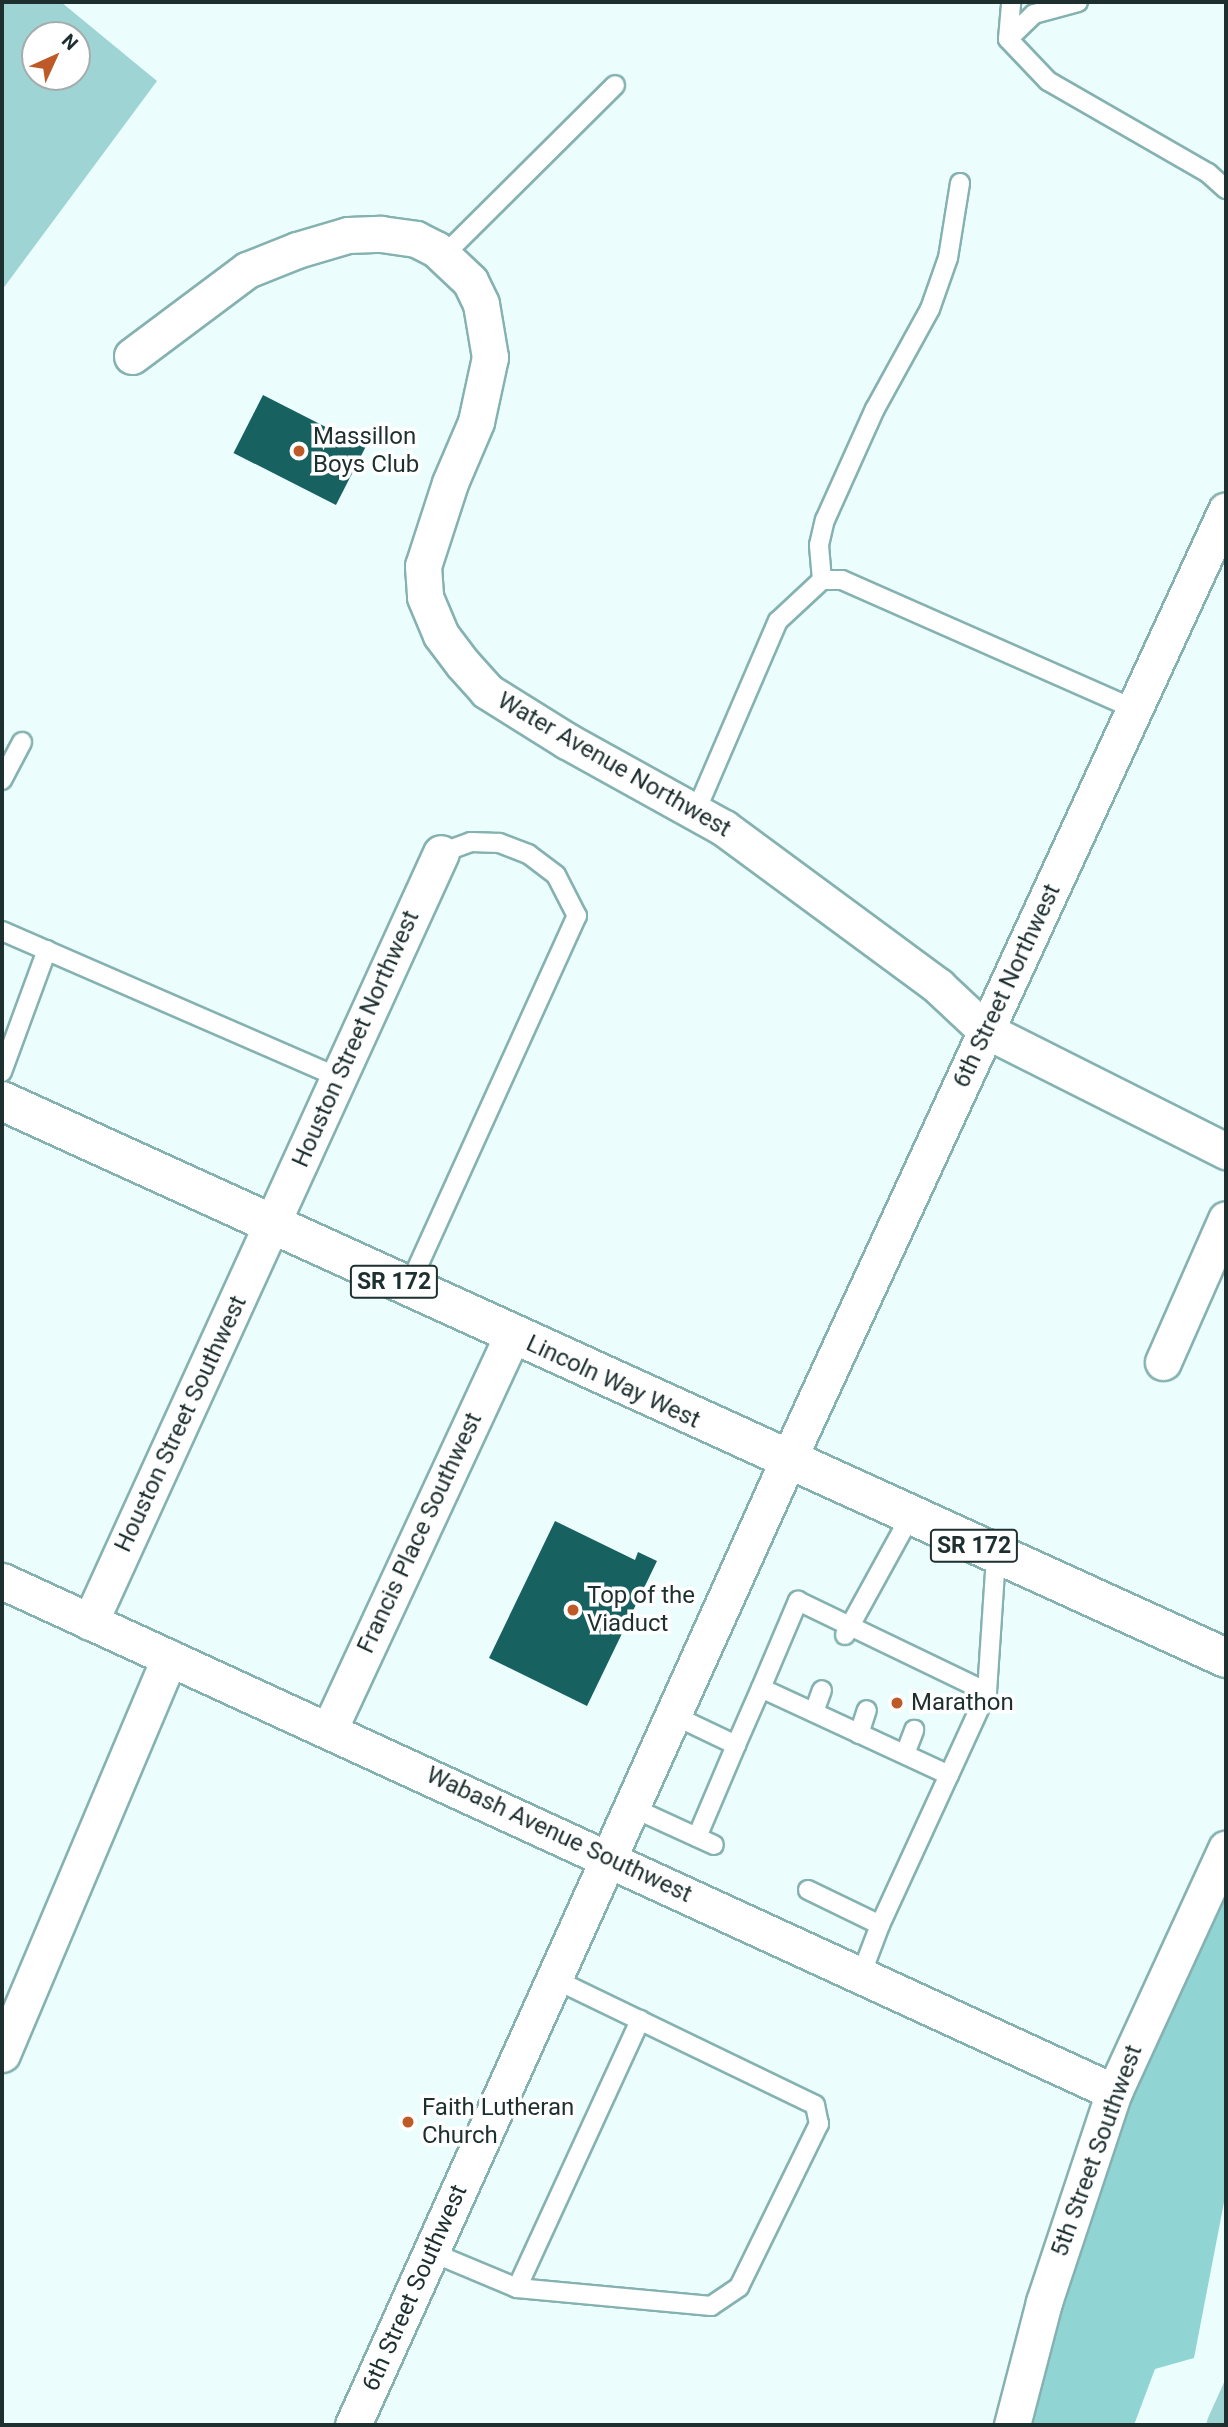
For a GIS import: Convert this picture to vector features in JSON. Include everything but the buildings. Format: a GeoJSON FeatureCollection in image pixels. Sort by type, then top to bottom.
{"type":"FeatureCollection","features":[{"type":"Feature","properties":{"kind":"main road","name":"Lincoln Way West"},"geometry":{"type":"LineString","coordinates":[[2,1101],[787,1462],[1214,1653]]}},
{"type":"Feature","properties":{"kind":"street","name":"Water Avenue Northwest"},"geometry":{"type":"LineString","coordinates":[[132,356],[247,270],[297,250],[348,235],[381,234],[416,239],[444,255],[470,281],[481,304],[491,357],[476,422],[450,483],[423,566],[425,597],[440,635],[488,691],[567,741],[696,811],[825,899],[938,986],[985,1030],[1226,1151]]}},
{"type":"Feature","properties":{"kind":"street","name":"6th Street Northwest"},"geometry":{"type":"LineString","coordinates":[[787,1462],[1226,510]]}},
{"type":"Feature","properties":{"kind":"street","name":"Houston Street Northwest"},"geometry":{"type":"LineString","coordinates":[[272,1225],[441,853]]}},
{"type":"Feature","properties":{"kind":"street"},"geometry":{"type":"LineString","coordinates":[[1163,1362],[1226,1220]]}},
{"type":"Feature","properties":{"kind":"street","name":"Houston Street Southwest"},"geometry":{"type":"LineString","coordinates":[[90,1622],[272,1225]]}},
{"type":"Feature","properties":{"kind":"street","name":"Francis Place Southwest"},"geometry":{"type":"LineString","coordinates":[[329,1730],[512,1335]]}},
{"type":"Feature","properties":{"kind":"street","name":"6th Street Southwest"},"geometry":{"type":"LineString","coordinates":[[353,2425],[787,1462]]}},
{"type":"Feature","properties":{"kind":"street","name":"Wabash Avenue Southwest"},"geometry":{"type":"LineString","coordinates":[[2,1581],[609,1857],[1114,2092]]}},
{"type":"Feature","properties":{"kind":"street"},"geometry":{"type":"LineString","coordinates":[[2,2054],[169,1658]]}},
{"type":"Feature","properties":{"kind":"street","name":"5th Street Southwest"},"geometry":{"type":"LineString","coordinates":[[1012,2425],[1044,2302],[1114,2092],[1226,1849]]}},
{"type":"Feature","properties":{"kind":"lane"},"geometry":{"type":"LineString","coordinates":[[1011,2],[1008,40],[1048,81],[1208,173],[1226,189]]}},
{"type":"Feature","properties":{"kind":"lane"},"geometry":{"type":"LineString","coordinates":[[1008,40],[1034,14],[1078,2]]}},
{"type":"Feature","properties":{"kind":"lane"},"geometry":{"type":"LineString","coordinates":[[444,255],[615,85]]}},
{"type":"Feature","properties":{"kind":"lane"},"geometry":{"type":"LineString","coordinates":[[821,580],[819,545],[825,520],[875,409],[930,309],[948,258],[960,183]]}},
{"type":"Feature","properties":{"kind":"lane"},"geometry":{"type":"LineString","coordinates":[[696,811],[778,621],[821,580],[842,580],[1136,710]]}},
{"type":"Feature","properties":{"kind":"lane"},"geometry":{"type":"LineString","coordinates":[[2,780],[22,742]]}},
{"type":"Feature","properties":{"kind":"lane"},"geometry":{"type":"LineString","coordinates":[[408,1288],[578,916],[556,875],[528,854],[489,842],[471,842],[441,853]]}},
{"type":"Feature","properties":{"kind":"lane"},"geometry":{"type":"LineString","coordinates":[[2,931],[338,1077]]}},
{"type":"Feature","properties":{"kind":"lane"},"geometry":{"type":"LineString","coordinates":[[2,1072],[47,950]]}},
{"type":"Feature","properties":{"kind":"lane"},"geometry":{"type":"LineString","coordinates":[[847,1630],[910,1517]]}},
{"type":"Feature","properties":{"kind":"lane"},"geometry":{"type":"LineString","coordinates":[[861,1975],[880,1925],[987,1692],[996,1556]]}},
{"type":"Feature","properties":{"kind":"lane"},"geometry":{"type":"LineString","coordinates":[[697,1837],[798,1601],[847,1630],[892,1652],[987,1692]]}},
{"type":"Feature","properties":{"kind":"lane"},"geometry":{"type":"LineString","coordinates":[[761,1688],[949,1775]]}},
{"type":"Feature","properties":{"kind":"lane"},"geometry":{"type":"LineString","coordinates":[[814,1712],[822,1690]]}},
{"type":"Feature","properties":{"kind":"lane"},"geometry":{"type":"LineString","coordinates":[[859,1734],[867,1710]]}},
{"type":"Feature","properties":{"kind":"lane"},"geometry":{"type":"LineString","coordinates":[[673,1715],[736,1745]]}},
{"type":"Feature","properties":{"kind":"lane"},"geometry":{"type":"LineString","coordinates":[[905,1755],[914,1730]]}},
{"type":"Feature","properties":{"kind":"lane"},"geometry":{"type":"LineString","coordinates":[[631,1807],[714,1845]]}},
{"type":"Feature","properties":{"kind":"lane"},"geometry":{"type":"LineString","coordinates":[[808,1890],[880,1925]]}},
{"type":"Feature","properties":{"kind":"lane"},"geometry":{"type":"LineString","coordinates":[[431,2252],[517,2288],[711,2306],[740,2287],[819,2123],[816,2105],[554,1979]]}},
{"type":"Feature","properties":{"kind":"lane"},"geometry":{"type":"LineString","coordinates":[[517,2288],[640,2020]]}},
{"type":"Feature","properties":{"kind":"shaded area"},"geometry":{"type":"Polygon","coordinates":[[[2,2],[61,2],[84,21],[21,21],[21,91],[91,91],[91,27],[157,81],[2,290],[2,2]]]}},
{"type":"Feature","properties":{"kind":"shaded area"},"geometry":{"type":"Polygon","coordinates":[[[1226,1883],[1226,2192],[1194,2358],[1155,2369],[1134,2425],[1031,2425],[1069,2271],[1122,2110],[1226,1883]]]}},
{"type":"Feature","properties":{"kind":"shaded area"},"geometry":{"type":"Polygon","coordinates":[[[1226,2378],[1226,2425],[1206,2425],[1208,2418],[1226,2378]]]}},
{"type":"Feature","properties":{"kind":"place","name":"Massillon Boys Club"},"geometry":{"type":"Point","coordinates":[299,451]}},
{"type":"Feature","properties":{"kind":"place","name":"Top of the Viaduct"},"geometry":{"type":"Point","coordinates":[573,1610]}},
{"type":"Feature","properties":{"kind":"place","name":"Marathon"},"geometry":{"type":"Point","coordinates":[897,1703]}},
{"type":"Feature","properties":{"kind":"place","name":"Faith Lutheran Church"},"geometry":{"type":"Point","coordinates":[408,2122]}}]}
